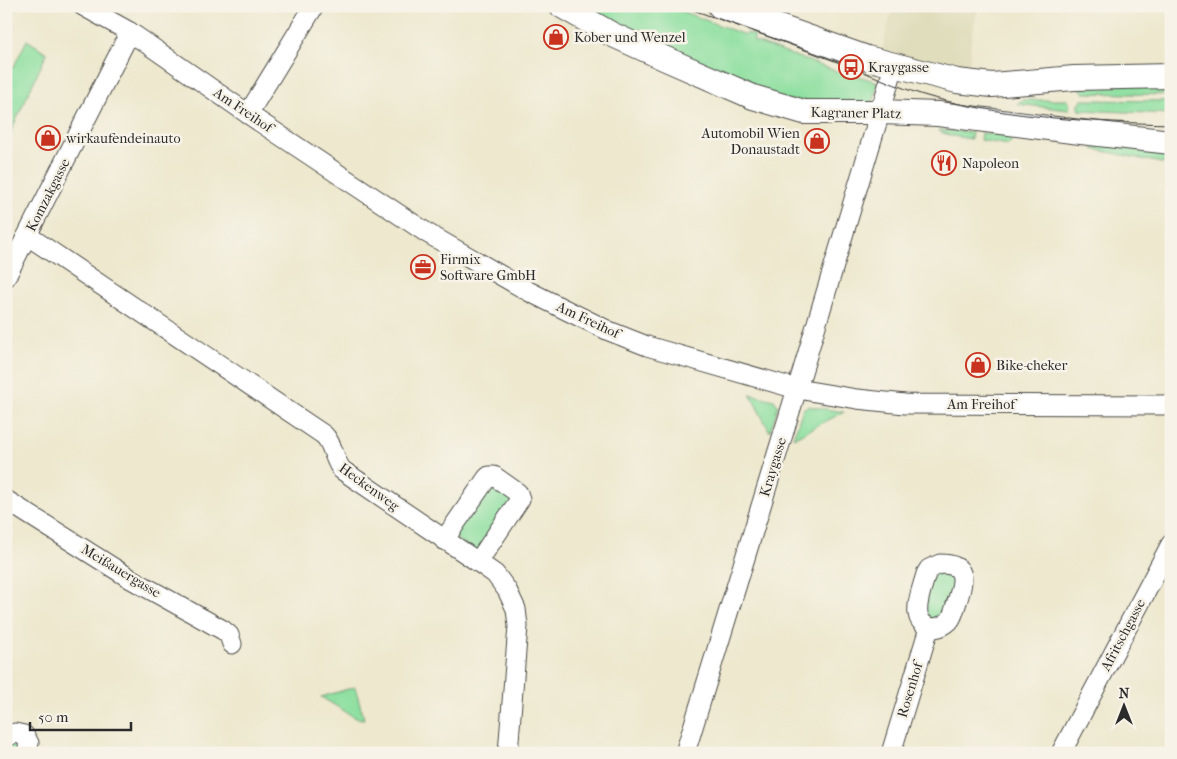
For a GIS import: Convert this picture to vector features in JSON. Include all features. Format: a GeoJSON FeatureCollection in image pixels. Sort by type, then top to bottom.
{"type":"FeatureCollection","features":[{"type":"Feature","properties":{"kind":"main road","name":"Kagraner Platz"},"geometry":{"type":"LineString","coordinates":[[562,6],[611,34],[744,93],[776,105],[804,112],[938,114],[1072,132],[1171,142]]}},
{"type":"Feature","properties":{"kind":"main road"},"geometry":{"type":"LineString","coordinates":[[720,6],[867,58],[956,81],[992,84],[1084,78],[1171,76]]}},
{"type":"Feature","properties":{"kind":"street","name":"Am Freihof"},"geometry":{"type":"LineString","coordinates":[[83,6],[130,32],[248,114],[426,233],[568,312],[647,346],[798,389],[905,404],[1171,406]]}},
{"type":"Feature","properties":{"kind":"street"},"geometry":{"type":"LineString","coordinates":[[248,114],[314,6]]}},
{"type":"Feature","properties":{"kind":"street","name":"Komzakgasse"},"geometry":{"type":"LineString","coordinates":[[6,277],[130,32]]}},
{"type":"Feature","properties":{"kind":"street","name":"Kraygasse"},"geometry":{"type":"LineString","coordinates":[[685,753],[798,389],[894,66]]}},
{"type":"Feature","properties":{"kind":"street","name":"Heckenweg"},"geometry":{"type":"LineString","coordinates":[[28,236],[324,435],[330,443],[335,461],[342,470],[495,574],[513,601],[517,617],[518,634],[508,753]]}},
{"type":"Feature","properties":{"kind":"street"},"geometry":{"type":"LineString","coordinates":[[444,540],[487,478],[494,476],[518,493],[520,499],[478,562]]}},
{"type":"Feature","properties":{"kind":"street","name":"Meißauergasse"},"geometry":{"type":"LineString","coordinates":[[6,500],[131,578],[223,630],[229,634],[232,644]]}},
{"type":"Feature","properties":{"kind":"street","name":"Afritschgasse"},"geometry":{"type":"LineString","coordinates":[[1061,753],[1171,544]]}},
{"type":"Feature","properties":{"kind":"street","name":"Rosenhof"},"geometry":{"type":"LineString","coordinates":[[891,753],[929,628]]}},
{"type":"Feature","properties":{"kind":"street"},"geometry":{"type":"LineString","coordinates":[[6,737],[15,733],[24,735],[29,742],[27,753]]}},
{"type":"Feature","properties":{"kind":"shaded area"},"geometry":{"type":"Polygon","coordinates":[[[893,6],[978,6],[971,40],[969,64],[926,60],[882,50],[893,6]]]}},
{"type":"Feature","properties":{"kind":"green space"},"geometry":{"type":"Polygon","coordinates":[[[570,6],[668,6],[745,35],[747,33],[755,35],[753,41],[847,75],[848,73],[878,82],[874,100],[869,103],[780,100],[570,6]]]}},
{"type":"Feature","properties":{"kind":"green space"},"geometry":{"type":"Polygon","coordinates":[[[27,40],[47,53],[6,142],[6,64],[13,68],[27,40]]]}},
{"type":"Feature","properties":{"kind":"green space"},"geometry":{"type":"Polygon","coordinates":[[[1171,80],[1171,95],[1084,93],[1080,88],[1171,80]]]}},
{"type":"Feature","properties":{"kind":"green space"},"geometry":{"type":"Polygon","coordinates":[[[1022,100],[1067,100],[1069,102],[1069,110],[1017,104],[1022,100]]]}},
{"type":"Feature","properties":{"kind":"green space"},"geometry":{"type":"Polygon","coordinates":[[[1082,100],[1171,101],[1171,114],[1079,110],[1082,100]]]}},
{"type":"Feature","properties":{"kind":"green space"},"geometry":{"type":"Polygon","coordinates":[[[939,130],[972,132],[971,139],[952,136],[939,130]]]}},
{"type":"Feature","properties":{"kind":"green space"},"geometry":{"type":"Polygon","coordinates":[[[981,133],[1012,136],[1011,143],[1008,145],[980,140],[981,133]]]}},
{"type":"Feature","properties":{"kind":"green space"},"geometry":{"type":"Polygon","coordinates":[[[1094,144],[1171,154],[1171,165],[1093,149],[1094,144]]]}},
{"type":"Feature","properties":{"kind":"green space"},"geometry":{"type":"Polygon","coordinates":[[[750,394],[774,400],[778,406],[770,432],[750,394]]]}},
{"type":"Feature","properties":{"kind":"green space"},"geometry":{"type":"Polygon","coordinates":[[[808,406],[844,412],[793,438],[803,409],[808,406]]]}},
{"type":"Feature","properties":{"kind":"green space"},"geometry":{"type":"Polygon","coordinates":[[[490,480],[516,498],[478,554],[452,536],[490,480]]]}},
{"type":"Feature","properties":{"kind":"green space"},"geometry":{"type":"Polygon","coordinates":[[[934,572],[955,574],[946,616],[931,622],[922,604],[934,572]]]}},
{"type":"Feature","properties":{"kind":"green space"},"geometry":{"type":"Polygon","coordinates":[[[355,687],[364,719],[356,718],[321,697],[355,687]]]}},
{"type":"Feature","properties":{"kind":"green space"},"geometry":{"type":"Polygon","coordinates":[[[10,741],[20,742],[20,753],[6,753],[10,741]]]}},
{"type":"Feature","properties":{"kind":"tram line"},"geometry":{"type":"LineString","coordinates":[[682,6],[904,88],[963,105],[1052,118],[1171,124]]}},
{"type":"Feature","properties":{"kind":"place","name":"Kober und Wenzel"},"geometry":{"type":"Point","coordinates":[556,37]}},
{"type":"Feature","properties":{"kind":"place","name":"Kraygasse"},"geometry":{"type":"Point","coordinates":[851,67]}},
{"type":"Feature","properties":{"kind":"place","name":"wirkaufendeinauto"},"geometry":{"type":"Point","coordinates":[48,138]}},
{"type":"Feature","properties":{"kind":"place","name":"Automobil Wien Donaustadt"},"geometry":{"type":"Point","coordinates":[817,141]}},
{"type":"Feature","properties":{"kind":"place","name":"Napoleon"},"geometry":{"type":"Point","coordinates":[944,163]}},
{"type":"Feature","properties":{"kind":"place","name":"Firmix Software GmbH"},"geometry":{"type":"Point","coordinates":[423,267]}},
{"type":"Feature","properties":{"kind":"place","name":"Bike-cheker"},"geometry":{"type":"Point","coordinates":[978,365]}}]}
